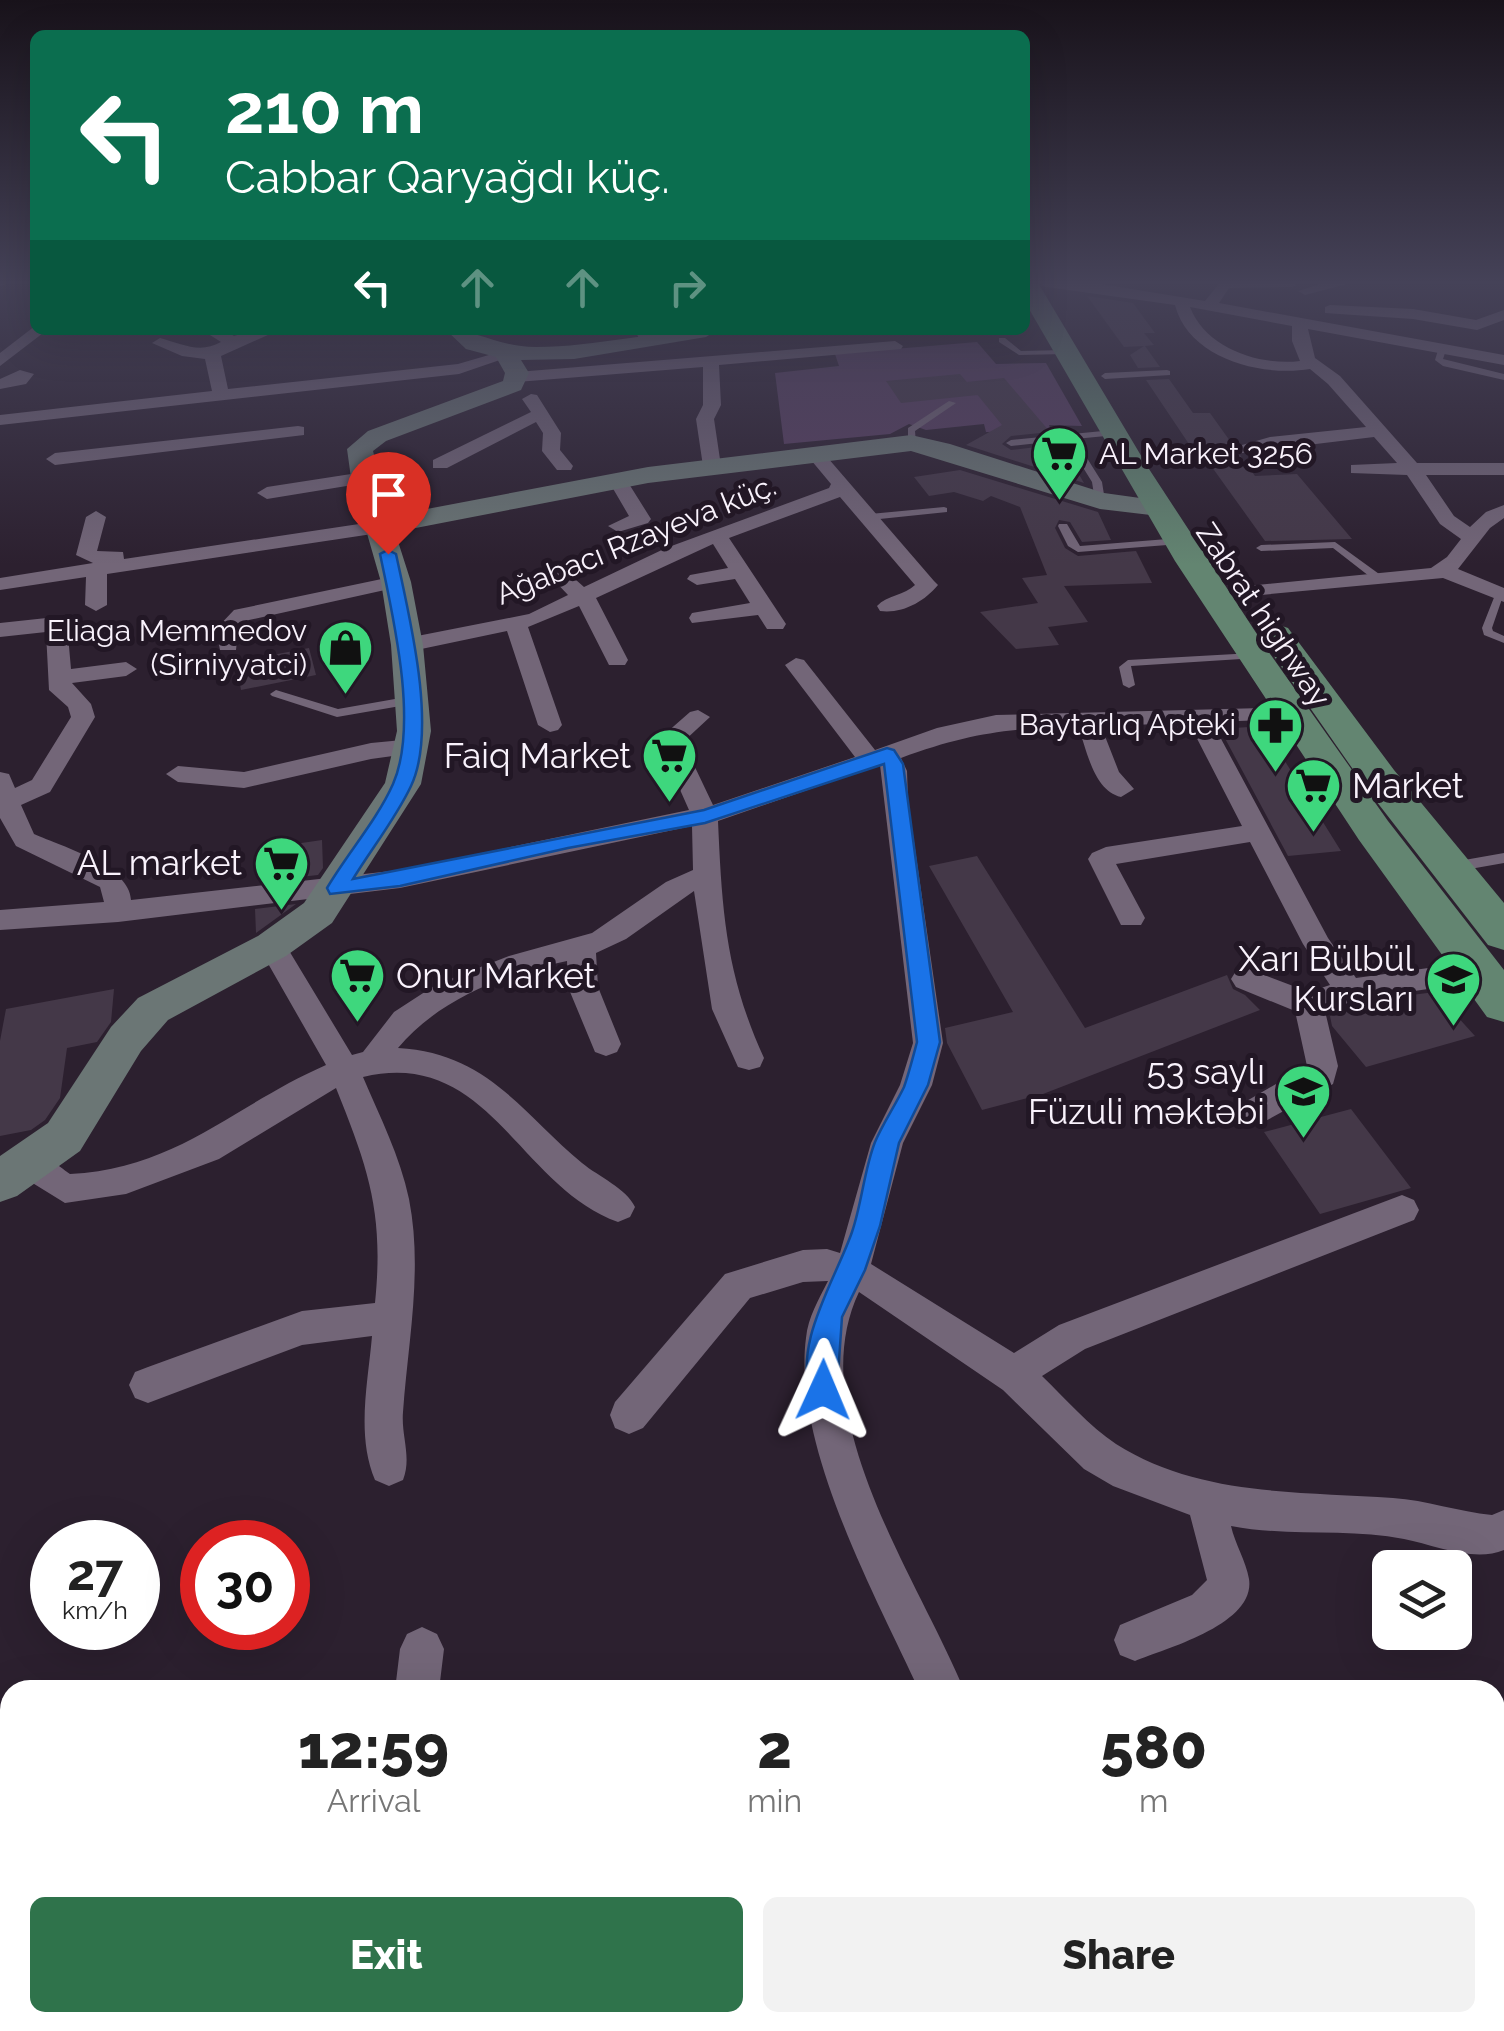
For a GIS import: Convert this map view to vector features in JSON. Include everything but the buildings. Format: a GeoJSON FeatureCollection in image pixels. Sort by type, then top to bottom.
{"type":"FeatureCollection","features":[{"type":"Feature","properties":{"kind":"main road"},"geometry":{"type":"LineString","coordinates":[[1079,375],[1113,434],[1168,509],[1288,712],[1392,859],[1504,1004]]}},
{"type":"Feature","properties":{"kind":"main road","name":"Zabrat highway"},"geometry":{"type":"LineString","coordinates":[[1105,376],[1168,509],[1247,592],[1327,709],[1504,934]]}},
{"type":"Feature","properties":{"kind":"street"},"geometry":{"type":"LineString","coordinates":[[0,384],[20,380],[25,375]]}},
{"type":"Feature","properties":{"kind":"street"},"geometry":{"type":"LineString","coordinates":[[216,375],[220,395]]}},
{"type":"Feature","properties":{"kind":"street"},"geometry":{"type":"LineString","coordinates":[[146,467],[177,447],[193,414],[220,395],[339,375]]}},
{"type":"Feature","properties":{"kind":"street"},"geometry":{"type":"LineString","coordinates":[[15,1174],[64,1137],[140,1021],[166,999],[272,946],[307,923],[337,888],[403,784],[413,747],[407,646],[396,582],[360,455],[368,440],[506,375]]}},
{"type":"Feature","properties":{"kind":"street"},"geometry":{"type":"LineString","coordinates":[[514,375],[552,433],[551,451],[564,466]]}},
{"type":"Feature","properties":{"kind":"street"},"geometry":{"type":"LineString","coordinates":[[692,375],[696,396]]}},
{"type":"Feature","properties":{"kind":"street"},"geometry":{"type":"LineString","coordinates":[[711,375],[712,405],[705,420],[712,466]]}},
{"type":"Feature","properties":{"kind":"street"},"geometry":{"type":"LineString","coordinates":[[1260,375],[1272,386]]}},
{"type":"Feature","properties":{"kind":"street"},"geometry":{"type":"LineString","coordinates":[[1327,375],[1413,470],[1447,520],[1471,537]]}},
{"type":"Feature","properties":{"kind":"street"},"geometry":{"type":"LineString","coordinates":[[6,425],[193,414]]}},
{"type":"Feature","properties":{"kind":"street"},"geometry":{"type":"LineString","coordinates":[[440,464],[464,455],[489,436],[541,414]]}},
{"type":"Feature","properties":{"kind":"street"},"geometry":{"type":"LineString","coordinates":[[1248,449],[1270,442],[1378,431]]}},
{"type":"Feature","properties":{"kind":"street"},"geometry":{"type":"LineString","coordinates":[[55,459],[298,432]]}},
{"type":"Feature","properties":{"kind":"street"},"geometry":{"type":"LineString","coordinates":[[0,584],[618,480],[911,443],[933,446],[1100,500],[1168,509]]}},
{"type":"Feature","properties":{"kind":"street","name":"Ağabacı Rzayeva küç."},"geometry":{"type":"LineString","coordinates":[[407,646],[516,625],[582,598],[673,552],[750,526],[841,488],[815,454]]}},
{"type":"Feature","properties":{"kind":"street"},"geometry":{"type":"LineString","coordinates":[[1358,469],[1504,470]]}},
{"type":"Feature","properties":{"kind":"street"},"geometry":{"type":"LineString","coordinates":[[267,493],[364,478]]}},
{"type":"Feature","properties":{"kind":"street"},"geometry":{"type":"LineString","coordinates":[[618,480],[641,520],[618,526]]}},
{"type":"Feature","properties":{"kind":"street"},"geometry":{"type":"LineString","coordinates":[[841,488],[926,585],[916,596],[888,606]]}},
{"type":"Feature","properties":{"kind":"street"},"geometry":{"type":"LineString","coordinates":[[734,506],[750,526]]}},
{"type":"Feature","properties":{"kind":"street"},"geometry":{"type":"LineString","coordinates":[[1445,571],[1488,517],[1504,511]]}},
{"type":"Feature","properties":{"kind":"street"},"geometry":{"type":"LineString","coordinates":[[96,517],[85,550],[89,558],[378,523]]}},
{"type":"Feature","properties":{"kind":"street"},"geometry":{"type":"LineString","coordinates":[[700,618],[770,616],[718,536]]}},
{"type":"Feature","properties":{"kind":"street"},"geometry":{"type":"LineString","coordinates":[[96,605],[97,568]]}},
{"type":"Feature","properties":{"kind":"street"},"geometry":{"type":"LineString","coordinates":[[1247,592],[1445,571],[1502,596]]}},
{"type":"Feature","properties":{"kind":"street"},"geometry":{"type":"LineString","coordinates":[[697,579],[742,572]]}},
{"type":"Feature","properties":{"kind":"street"},"geometry":{"type":"LineString","coordinates":[[560,576],[596,612],[617,660]]}},
{"type":"Feature","properties":{"kind":"street"},"geometry":{"type":"LineString","coordinates":[[228,645],[227,629],[242,616],[396,582]]}},
{"type":"Feature","properties":{"kind":"street"},"geometry":{"type":"LineString","coordinates":[[0,630],[56,624],[58,678],[66,696],[79,704],[83,717],[41,786],[5,791],[16,827],[25,840],[110,880],[116,887],[118,912]]}},
{"type":"Feature","properties":{"kind":"street"},"geometry":{"type":"LineString","coordinates":[[516,625],[550,725]]}},
{"type":"Feature","properties":{"kind":"street"},"geometry":{"type":"LineString","coordinates":[[796,665],[895,771],[895,800],[928,1042],[916,1085],[887,1143],[867,1226],[829,1316],[824,1337],[823,1390],[859,1516],[937,1680]]}},
{"type":"Feature","properties":{"kind":"street"},"geometry":{"type":"LineString","coordinates":[[58,678],[126,669]]}},
{"type":"Feature","properties":{"kind":"street"},"geometry":{"type":"LineString","coordinates":[[0,920],[118,912],[400,879],[568,841],[705,817],[760,801],[946,732],[996,722],[1288,712]]}},
{"type":"Feature","properties":{"kind":"street"},"geometry":{"type":"LineString","coordinates":[[1197,716],[1317,944],[1350,992]]}},
{"type":"Feature","properties":{"kind":"street"},"geometry":{"type":"LineString","coordinates":[[698,717],[670,740],[705,817],[706,876],[719,978],[749,1058]]}},
{"type":"Feature","properties":{"kind":"street"},"geometry":{"type":"LineString","coordinates":[[1088,718],[1108,775],[1121,789]]}},
{"type":"Feature","properties":{"kind":"street"},"geometry":{"type":"LineString","coordinates":[[178,774],[244,780],[371,751],[413,747]]}},
{"type":"Feature","properties":{"kind":"street"},"geometry":{"type":"LineString","coordinates":[[1131,918],[1103,866],[1101,860],[1106,856],[1257,832]]}},
{"type":"Feature","properties":{"kind":"street"},"geometry":{"type":"LineString","coordinates":[[360,1064],[400,1023],[438,998],[542,956],[581,948],[612,934],[665,892],[706,876]]}},
{"type":"Feature","properties":{"kind":"street"},"geometry":{"type":"LineString","coordinates":[[272,946],[327,1034],[360,1064],[392,1199],[398,1250],[395,1321],[384,1379],[383,1424],[389,1466]]}},
{"type":"Feature","properties":{"kind":"street"},"geometry":{"type":"LineString","coordinates":[[581,948],[584,987],[606,1044]]}},
{"type":"Feature","properties":{"kind":"street"},"geometry":{"type":"LineString","coordinates":[[1246,979],[1310,1004],[1350,992],[1479,972]]}},
{"type":"Feature","properties":{"kind":"street"},"geometry":{"type":"LineString","coordinates":[[1250,1116],[1322,1075],[1324,1064],[1309,1015],[1310,1004]]}},
{"type":"Feature","properties":{"kind":"street"},"geometry":{"type":"LineString","coordinates":[[15,1174],[66,1190],[158,1170],[211,1148],[302,1088],[360,1064],[432,1064],[461,1076],[529,1130],[578,1180],[618,1207]]}},
{"type":"Feature","properties":{"kind":"street"},"geometry":{"type":"LineString","coordinates":[[1016,1376],[1034,1358],[1072,1338],[1402,1210]]}},
{"type":"Feature","properties":{"kind":"street"},"geometry":{"type":"LineString","coordinates":[[629,1415],[738,1285],[803,1266],[851,1270],[894,1294],[1016,1376],[1098,1455],[1127,1472],[1208,1502],[1297,1516],[1399,1518],[1500,1541]]}},
{"type":"Feature","properties":{"kind":"street"},"geometry":{"type":"LineString","coordinates":[[148,1385],[330,1321],[368,1316],[395,1321]]}},
{"type":"Feature","properties":{"kind":"street"},"geometry":{"type":"LineString","coordinates":[[1135,1640],[1207,1610],[1228,1588],[1212,1534],[1208,1502]]}},
{"type":"Feature","properties":{"kind":"lane"},"geometry":{"type":"LineString","coordinates":[[1105,376],[1130,375]]}},
{"type":"Feature","properties":{"kind":"lane"},"geometry":{"type":"LineString","coordinates":[[911,443],[911,430],[952,403]]}},
{"type":"Feature","properties":{"kind":"lane"},"geometry":{"type":"LineString","coordinates":[[1011,443],[1113,434]]}},
{"type":"Feature","properties":{"kind":"lane"},"geometry":{"type":"LineString","coordinates":[[1068,436],[1096,482],[1100,500]]}},
{"type":"Feature","properties":{"kind":"lane"},"geometry":{"type":"LineString","coordinates":[[1063,526],[1078,548],[1168,509]]}},
{"type":"Feature","properties":{"kind":"lane"},"geometry":{"type":"LineString","coordinates":[[870,517],[944,510]]}},
{"type":"Feature","properties":{"kind":"lane"},"geometry":{"type":"LineString","coordinates":[[1260,548],[1335,546],[1382,580]]}},
{"type":"Feature","properties":{"kind":"lane"},"geometry":{"type":"LineString","coordinates":[[1502,596],[1487,628],[1504,640]]}},
{"type":"Feature","properties":{"kind":"lane"},"geometry":{"type":"LineString","coordinates":[[1129,685],[1124,667],[1128,662],[1252,656]]}},
{"type":"Feature","properties":{"kind":"lane"},"geometry":{"type":"LineString","coordinates":[[276,694],[337,712],[412,700]]}},
{"type":"Feature","properties":{"kind":"lane"},"geometry":{"type":"LineString","coordinates":[[1448,867],[1504,858]]}},
{"type":"Feature","properties":{"kind":"shaded area"},"geometry":{"type":"Polygon","coordinates":[[[775,375],[1053,375],[1082,426],[1049,425],[1051,431],[986,432],[984,424],[926,430],[909,424],[890,434],[784,444],[775,375]]]}},
{"type":"Feature","properties":{"kind":"place","name":"AL Market 3256"},"geometry":{"type":"Point","coordinates":[1060,503]}},
{"type":"Feature","properties":{"kind":"place","name":"Eliaga Memmedov (Sirniyyatci)"},"geometry":{"type":"Point","coordinates":[346,697]}},
{"type":"Feature","properties":{"kind":"place","name":"Baytarlıq Apteki"},"geometry":{"type":"Point","coordinates":[1275,774]}},
{"type":"Feature","properties":{"kind":"place","name":"Faiq Market"},"geometry":{"type":"Point","coordinates":[670,805]}},
{"type":"Feature","properties":{"kind":"place","name":"Market"},"geometry":{"type":"Point","coordinates":[1313,835]}},
{"type":"Feature","properties":{"kind":"place","name":"AL market"},"geometry":{"type":"Point","coordinates":[281,912]}},
{"type":"Feature","properties":{"kind":"place","name":"Onur Market"},"geometry":{"type":"Point","coordinates":[357,1025]}},
{"type":"Feature","properties":{"kind":"place","name":"Xarı Bülbül Kursları"},"geometry":{"type":"Point","coordinates":[1453,1028]}},
{"type":"Feature","properties":{"kind":"place","name":"53 saylı Füzuli məktəbi"},"geometry":{"type":"Point","coordinates":[1304,1141]}},
{"type":"Feature","properties":{"kind":"route"},"geometry":{"type":"LineString","coordinates":[[388,554],[407,646],[413,747],[403,784],[337,888],[400,879],[642,826],[705,817],[887,754],[893,764],[928,1042],[916,1085],[887,1143],[867,1226],[829,1316],[824,1337],[823,1390]]}}]}
